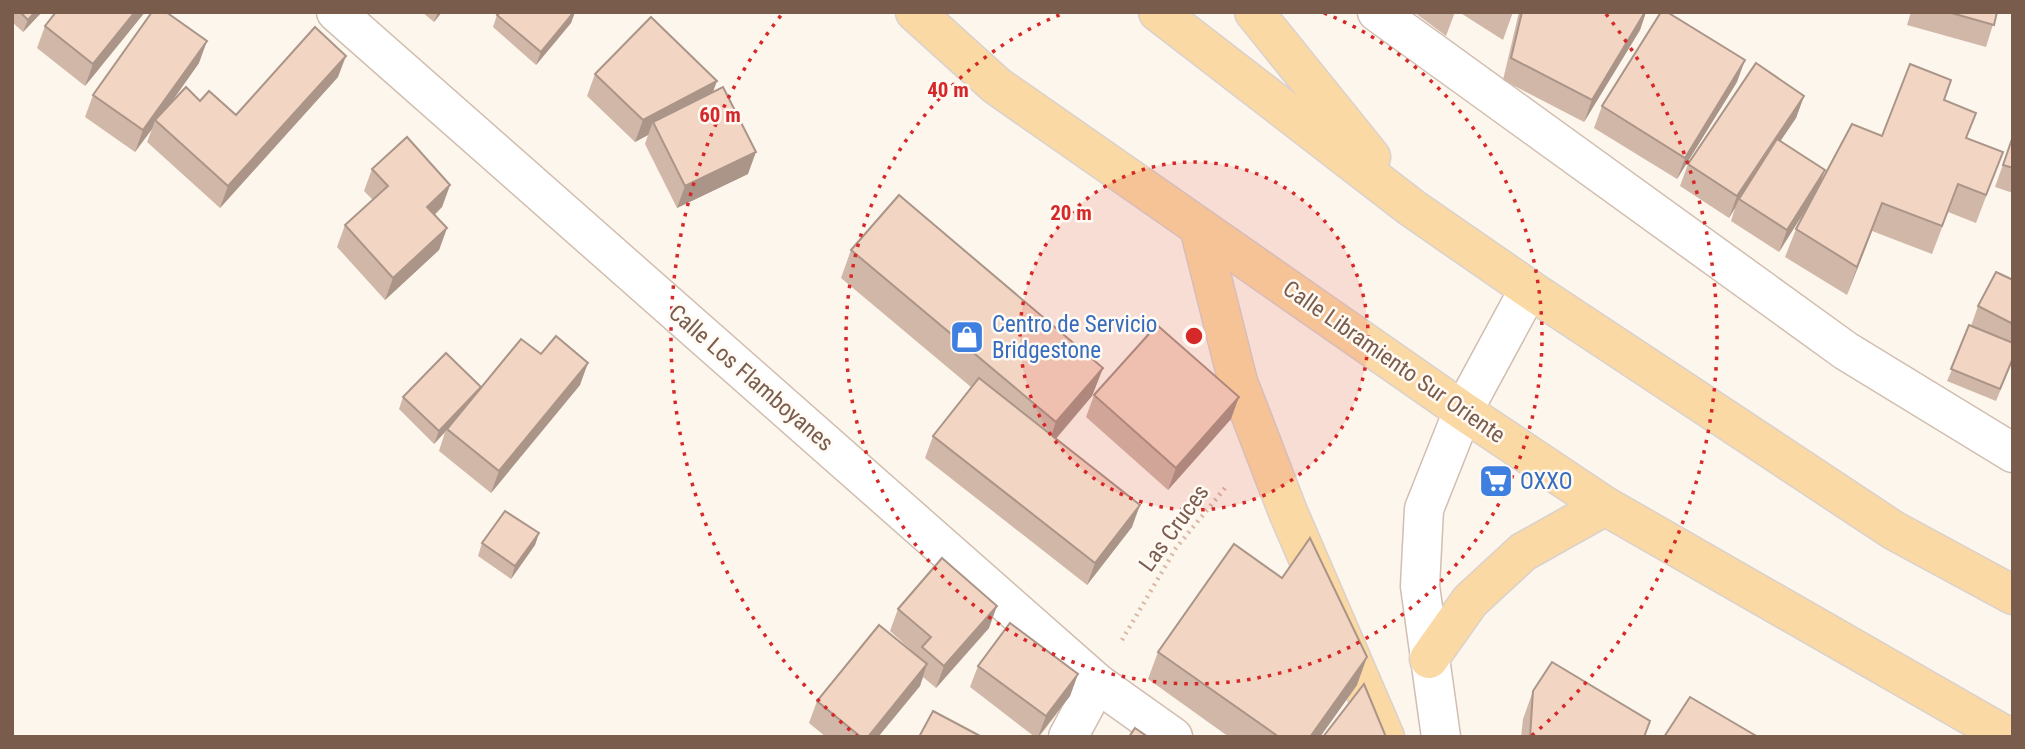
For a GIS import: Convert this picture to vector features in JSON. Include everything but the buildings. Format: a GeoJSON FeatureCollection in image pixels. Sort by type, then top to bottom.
{"type":"FeatureCollection","features":[{"type":"Feature","properties":{"kind":"main road","name":"Calle Libramiento Sur Oriente"},"geometry":{"type":"LineString","coordinates":[[915,12],[997,86],[1463,411],[1605,506],[2008,737]]}},
{"type":"Feature","properties":{"kind":"main road"},"geometry":{"type":"LineString","coordinates":[[1158,12],[1412,208],[1529,289],[1893,530],[2013,594]]}},
{"type":"Feature","properties":{"kind":"main road"},"geometry":{"type":"LineString","coordinates":[[1254,13],[1412,208]]}},
{"type":"Feature","properties":{"kind":"main road"},"geometry":{"type":"LineString","coordinates":[[1199,227],[1238,382],[1288,512],[1385,737]]}},
{"type":"Feature","properties":{"kind":"main road"},"geometry":{"type":"LineString","coordinates":[[1429,659],[1470,601],[1523,552],[1605,506]]}},
{"type":"Feature","properties":{"kind":"street","name":"Calle Los Flamboyanes"},"geometry":{"type":"LineString","coordinates":[[336,12],[1097,683],[1172,737]]}},
{"type":"Feature","properties":{"kind":"street"},"geometry":{"type":"LineString","coordinates":[[1377,12],[1846,351],[2013,453]]}},
{"type":"Feature","properties":{"kind":"street"},"geometry":{"type":"LineString","coordinates":[[1441,737],[1420,586],[1424,509],[1463,411],[1529,289]]}},
{"type":"Feature","properties":{"kind":"street"},"geometry":{"type":"LineString","coordinates":[[1068,737],[1097,683]]}},
{"type":"Feature","properties":{"kind":"path","name":"Las Cruces"},"geometry":{"type":"LineString","coordinates":[[1097,683],[1176,548],[1227,484]]}},
{"type":"Feature","properties":{"kind":"place","name":"Centro de Servicio Bridgestone"},"geometry":{"type":"Point","coordinates":[967,337]}},
{"type":"Feature","properties":{"kind":"place","name":"OXXO"},"geometry":{"type":"Point","coordinates":[1496,481]}}]}
